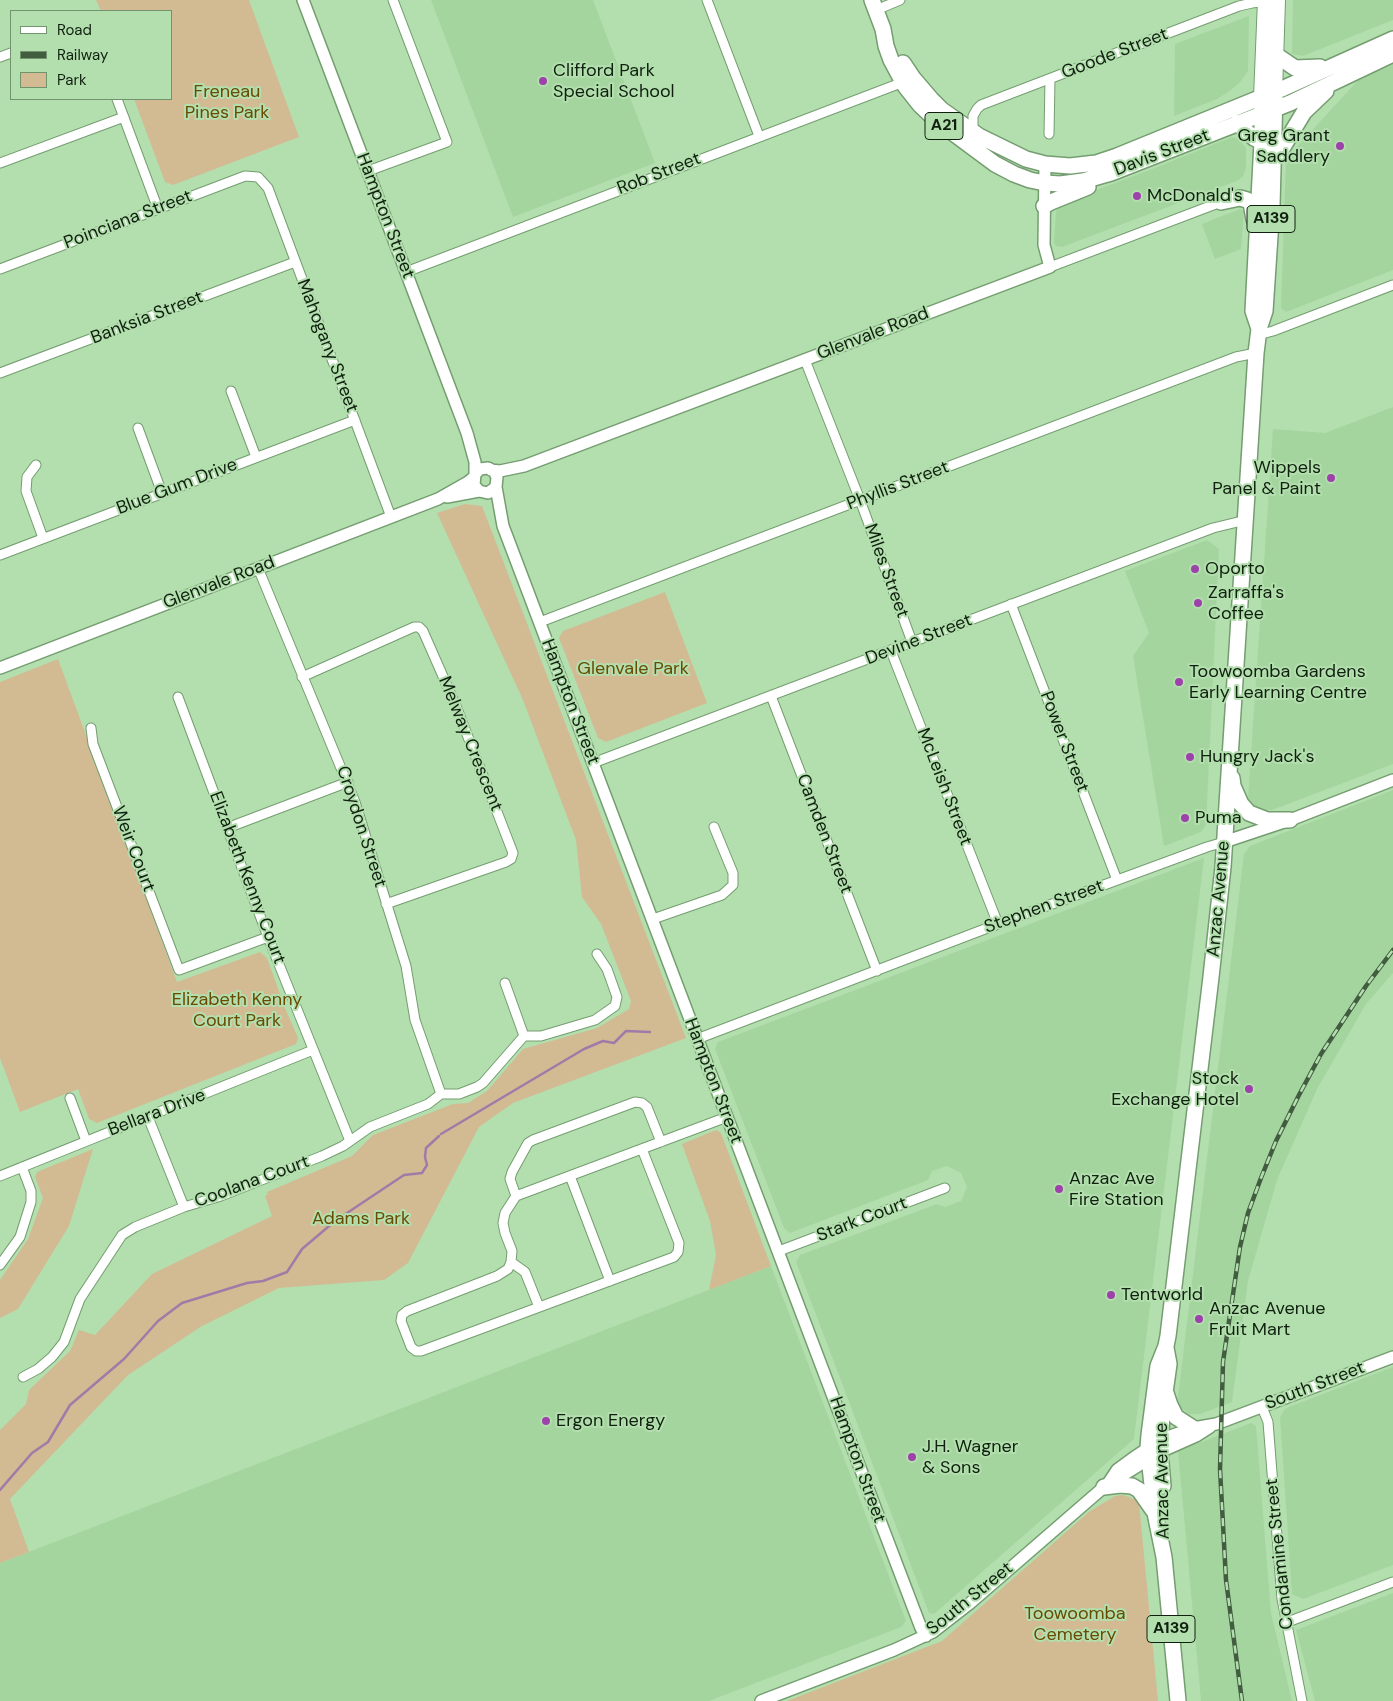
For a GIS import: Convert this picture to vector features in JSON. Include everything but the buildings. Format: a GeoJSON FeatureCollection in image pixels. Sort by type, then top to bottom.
{"type":"FeatureCollection","features":[{"type":"Feature","properties":{"kind":"highway","name":"A21"},"geometry":{"type":"LineString","coordinates":[[874,5],[883,29],[908,80],[912,95],[928,113],[994,164],[1030,180],[1045,182]]}},
{"type":"Feature","properties":{"kind":"highway","name":"A21"},"geometry":{"type":"LineString","coordinates":[[1261,98],[1393,39]]}},
{"type":"Feature","properties":{"kind":"highway","name":"A21"},"geometry":{"type":"LineString","coordinates":[[1269,111],[1393,54]]}},
{"type":"Feature","properties":{"kind":"highway"},"geometry":{"type":"LineString","coordinates":[[1276,55],[1295,68],[1329,66]]}},
{"type":"Feature","properties":{"kind":"highway","name":"A21"},"geometry":{"type":"LineString","coordinates":[[908,80],[942,110],[973,132],[1016,155],[1045,164]]}},
{"type":"Feature","properties":{"kind":"highway"},"geometry":{"type":"LineString","coordinates":[[1274,157],[1283,147],[1304,112],[1334,82]]}},
{"type":"Feature","properties":{"kind":"highway","name":"Anzac Avenue"},"geometry":{"type":"LineString","coordinates":[[1258,332],[1253,311],[1262,142],[1269,111],[1276,92]]}},
{"type":"Feature","properties":{"kind":"highway","name":"Anzac Avenue"},"geometry":{"type":"LineString","coordinates":[[1178,1701],[1164,1557],[1155,1514],[1154,1450],[1158,1366],[1166,1346],[1212,976],[1223,867],[1256,352],[1258,332],[1265,311],[1274,157],[1269,111],[1261,98]]}},
{"type":"Feature","properties":{"kind":"highway","name":"Davis Street"},"geometry":{"type":"LineString","coordinates":[[1045,164],[1070,166],[1096,163],[1261,98]]}},
{"type":"Feature","properties":{"kind":"highway","name":"Davis Street"},"geometry":{"type":"LineString","coordinates":[[1045,182],[1069,183],[1098,178],[1269,111]]}},
{"type":"Feature","properties":{"kind":"highway"},"geometry":{"type":"LineString","coordinates":[[1237,123],[1254,138],[1262,142]]}},
{"type":"Feature","properties":{"kind":"highway"},"geometry":{"type":"LineString","coordinates":[[1044,206],[1088,187],[1098,178]]}},
{"type":"Feature","properties":{"kind":"highway"},"geometry":{"type":"LineString","coordinates":[[1221,202],[1240,198],[1252,203],[1258,240]]}},
{"type":"Feature","properties":{"kind":"highway"},"geometry":{"type":"LineString","coordinates":[[1230,762],[1233,786],[1241,804],[1248,812],[1267,820],[1290,820]]}},
{"type":"Feature","properties":{"kind":"highway","name":"Anzac Avenue"},"geometry":{"type":"LineString","coordinates":[[1164,1557],[1166,1520],[1154,1450],[1169,1364],[1166,1346]]}},
{"type":"Feature","properties":{"kind":"highway"},"geometry":{"type":"LineString","coordinates":[[1165,1392],[1176,1417],[1193,1428]]}},
{"type":"Feature","properties":{"kind":"highway"},"geometry":{"type":"LineString","coordinates":[[1104,1487],[1132,1486],[1139,1490],[1155,1514]]}},
{"type":"Feature","properties":{"kind":"main road","name":"Anzac Avenue"},"geometry":{"type":"LineString","coordinates":[[1272,1],[1276,55],[1276,92]]}},
{"type":"Feature","properties":{"kind":"main road","name":"Anzac Avenue"},"geometry":{"type":"LineString","coordinates":[[1261,98],[1272,1]]}},
{"type":"Feature","properties":{"kind":"street","name":"Hampton Street"},"geometry":{"type":"LineString","coordinates":[[303,0],[467,433],[474,462],[474,476]]}},
{"type":"Feature","properties":{"kind":"street"},"geometry":{"type":"LineString","coordinates":[[368,171],[447,142],[393,0]]}},
{"type":"Feature","properties":{"kind":"street"},"geometry":{"type":"LineString","coordinates":[[707,0],[759,136]]}},
{"type":"Feature","properties":{"kind":"street"},"geometry":{"type":"LineString","coordinates":[[874,5],[900,0]]}},
{"type":"Feature","properties":{"kind":"street","name":"Goode Street"},"geometry":{"type":"LineString","coordinates":[[973,132],[973,116],[981,105],[1239,6],[1272,1]]}},
{"type":"Feature","properties":{"kind":"street"},"geometry":{"type":"LineString","coordinates":[[1049,134],[1050,79]]}},
{"type":"Feature","properties":{"kind":"street","name":"Rob Street"},"geometry":{"type":"LineString","coordinates":[[406,272],[908,80]]}},
{"type":"Feature","properties":{"kind":"street"},"geometry":{"type":"LineString","coordinates":[[117,100],[158,209]]}},
{"type":"Feature","properties":{"kind":"street"},"geometry":{"type":"LineString","coordinates":[[0,163],[124,117]]}},
{"type":"Feature","properties":{"kind":"street"},"geometry":{"type":"LineString","coordinates":[[1045,164],[1044,245],[1050,267]]}},
{"type":"Feature","properties":{"kind":"street","name":"Poinciana Street"},"geometry":{"type":"LineString","coordinates":[[0,269],[245,176],[258,178]]}},
{"type":"Feature","properties":{"kind":"street","name":"Mahogany Street"},"geometry":{"type":"LineString","coordinates":[[258,178],[268,188],[391,517]]}},
{"type":"Feature","properties":{"kind":"street","name":"Glenvale Road"},"geometry":{"type":"LineString","coordinates":[[489,469],[500,472],[524,466],[1221,202]]}},
{"type":"Feature","properties":{"kind":"street","name":"Banksia Street"},"geometry":{"type":"LineString","coordinates":[[0,374],[295,262]]}},
{"type":"Feature","properties":{"kind":"street"},"geometry":{"type":"LineString","coordinates":[[1258,332],[1274,331],[1393,285]]}},
{"type":"Feature","properties":{"kind":"street","name":"Phyllis Street"},"geometry":{"type":"LineString","coordinates":[[540,622],[1236,357],[1256,352]]}},
{"type":"Feature","properties":{"kind":"street","name":"Miles Street"},"geometry":{"type":"LineString","coordinates":[[805,360],[860,500],[912,642]]}},
{"type":"Feature","properties":{"kind":"street"},"geometry":{"type":"LineString","coordinates":[[231,392],[256,457]]}},
{"type":"Feature","properties":{"kind":"street","name":"Blue Gum Drive"},"geometry":{"type":"LineString","coordinates":[[0,555],[355,420]]}},
{"type":"Feature","properties":{"kind":"street"},"geometry":{"type":"LineString","coordinates":[[138,428],[162,493]]}},
{"type":"Feature","properties":{"kind":"street","name":"Hampton Street"},"geometry":{"type":"LineString","coordinates":[[467,433],[489,469]]}},
{"type":"Feature","properties":{"kind":"street"},"geometry":{"type":"LineString","coordinates":[[36,465],[27,478],[26,490],[42,538]]}},
{"type":"Feature","properties":{"kind":"street","name":"Glenvale Road"},"geometry":{"type":"LineString","coordinates":[[496,485],[524,466]]}},
{"type":"Feature","properties":{"kind":"street"},"geometry":{"type":"LineString","coordinates":[[480,469],[489,469],[497,477],[496,485],[491,492],[480,492],[474,485],[474,476],[480,469]]}},
{"type":"Feature","properties":{"kind":"street","name":"Glenvale Road"},"geometry":{"type":"LineString","coordinates":[[0,668],[438,499],[468,482],[474,476]]}},
{"type":"Feature","properties":{"kind":"street","name":"Hampton Street"},"geometry":{"type":"LineString","coordinates":[[496,485],[503,526]]}},
{"type":"Feature","properties":{"kind":"street","name":"Hampton Street"},"geometry":{"type":"LineString","coordinates":[[480,492],[492,507],[503,526],[906,1590],[926,1636]]}},
{"type":"Feature","properties":{"kind":"street","name":"Glenvale Road"},"geometry":{"type":"LineString","coordinates":[[438,499],[480,492]]}},
{"type":"Feature","properties":{"kind":"street","name":"Devine Street"},"geometry":{"type":"LineString","coordinates":[[593,763],[1213,528],[1246,520]]}},
{"type":"Feature","properties":{"kind":"street","name":"Croydon Street"},"geometry":{"type":"LineString","coordinates":[[258,568],[348,782],[406,966],[415,1020],[441,1094]]}},
{"type":"Feature","properties":{"kind":"street","name":"Power Street"},"geometry":{"type":"LineString","coordinates":[[1011,604],[1117,880]]}},
{"type":"Feature","properties":{"kind":"street","name":"Melway Crescent"},"geometry":{"type":"LineString","coordinates":[[302,676],[414,627],[419,627],[423,631],[456,706],[509,844],[512,853],[511,859],[506,862],[386,904]]}},
{"type":"Feature","properties":{"kind":"street","name":"McLeish Street"},"geometry":{"type":"LineString","coordinates":[[891,651],[998,924]]}},
{"type":"Feature","properties":{"kind":"street","name":"Camden Street"},"geometry":{"type":"LineString","coordinates":[[771,696],[877,972]]}},
{"type":"Feature","properties":{"kind":"street","name":"Elizabeth Kenny Court"},"geometry":{"type":"LineString","coordinates":[[178,697],[268,937],[350,1142]]}},
{"type":"Feature","properties":{"kind":"street","name":"Weir Court"},"geometry":{"type":"LineString","coordinates":[[91,728],[93,744],[179,970],[268,937]]}},
{"type":"Feature","properties":{"kind":"street","name":"Stephen Street"},"geometry":{"type":"LineString","coordinates":[[697,1039],[877,972],[998,924],[1207,847],[1290,820],[1393,780]]}},
{"type":"Feature","properties":{"kind":"street"},"geometry":{"type":"LineString","coordinates":[[228,828],[348,782]]}},
{"type":"Feature","properties":{"kind":"street"},"geometry":{"type":"LineString","coordinates":[[653,919],[722,894],[733,885],[732,873],[714,827]]}},
{"type":"Feature","properties":{"kind":"street"},"geometry":{"type":"LineString","coordinates":[[504,983],[524,1036],[541,1036],[595,1020],[615,1006],[617,997],[607,969],[597,954]]}},
{"type":"Feature","properties":{"kind":"street","name":"Coolana Court"},"geometry":{"type":"LineString","coordinates":[[23,1376],[38,1369],[52,1357],[64,1342],[80,1299],[122,1235],[135,1227],[184,1207],[239,1189],[322,1156],[350,1142],[370,1127],[428,1104],[441,1094],[459,1094],[477,1087],[483,1083],[524,1036]]}},
{"type":"Feature","properties":{"kind":"street","name":"Bellara Drive"},"geometry":{"type":"LineString","coordinates":[[0,1176],[313,1050]]}},
{"type":"Feature","properties":{"kind":"street"},"geometry":{"type":"LineString","coordinates":[[70,1098],[86,1141]]}},
{"type":"Feature","properties":{"kind":"street"},"geometry":{"type":"LineString","coordinates":[[516,1196],[510,1179],[528,1143],[635,1102],[642,1103],[647,1107],[661,1142]]}},
{"type":"Feature","properties":{"kind":"street"},"geometry":{"type":"LineString","coordinates":[[148,1117],[184,1207]]}},
{"type":"Feature","properties":{"kind":"street"},"geometry":{"type":"LineString","coordinates":[[642,1149],[678,1243],[678,1252],[674,1257],[421,1351],[411,1346],[401,1321],[402,1315],[407,1310],[497,1276],[508,1269],[512,1252],[504,1233],[503,1222],[504,1213],[516,1196],[727,1117]]}},
{"type":"Feature","properties":{"kind":"street"},"geometry":{"type":"LineString","coordinates":[[0,1265],[20,1237],[31,1202],[31,1191],[22,1167]]}},
{"type":"Feature","properties":{"kind":"street"},"geometry":{"type":"LineString","coordinates":[[570,1176],[610,1281]]}},
{"type":"Feature","properties":{"kind":"street","name":"Stark Court"},"geometry":{"type":"LineString","coordinates":[[779,1251],[945,1188]]}},
{"type":"Feature","properties":{"kind":"street"},"geometry":{"type":"LineString","coordinates":[[511,1262],[525,1272],[539,1307]]}},
{"type":"Feature","properties":{"kind":"street","name":"South Street"},"geometry":{"type":"LineString","coordinates":[[1154,1450],[1196,1436],[1210,1427],[1393,1357]]}},
{"type":"Feature","properties":{"kind":"street","name":"Condamine Street"},"geometry":{"type":"LineString","coordinates":[[1262,1407],[1268,1422],[1282,1599],[1302,1701]]}},
{"type":"Feature","properties":{"kind":"street","name":"South Street"},"geometry":{"type":"LineString","coordinates":[[761,1701],[926,1636],[949,1620],[1104,1487],[1154,1450],[1193,1428],[1210,1427]]}},
{"type":"Feature","properties":{"kind":"street"},"geometry":{"type":"LineString","coordinates":[[1286,1624],[1393,1582]]}},
{"type":"Feature","properties":{"kind":"shaded area","name":"Clifford Park Special School"},"geometry":{"type":"Polygon","coordinates":[[[431,0],[593,0],[655,163],[513,217],[431,0]]]}},
{"type":"Feature","properties":{"kind":"shaded area"},"geometry":{"type":"Polygon","coordinates":[[[1293,0],[1393,0],[1393,20],[1303,56],[1292,54],[1293,0]]]}},
{"type":"Feature","properties":{"kind":"shaded area"},"geometry":{"type":"Polygon","coordinates":[[[1249,16],[1248,71],[1240,82],[1217,99],[1174,116],[1175,44],[1249,16]]]}},
{"type":"Feature","properties":{"kind":"shaded area"},"geometry":{"type":"Polygon","coordinates":[[[1393,62],[1393,270],[1286,312],[1281,308],[1286,159],[1359,79],[1393,62]]]}},
{"type":"Feature","properties":{"kind":"shaded area","name":"McDonald's"},"geometry":{"type":"Polygon","coordinates":[[[1232,137],[1239,139],[1246,148],[1246,168],[1239,180],[1062,247],[1056,246],[1054,242],[1056,211],[1067,201],[1232,137]]]}},
{"type":"Feature","properties":{"kind":"shaded area"},"geometry":{"type":"Polygon","coordinates":[[[1240,209],[1244,211],[1241,249],[1215,259],[1202,224],[1240,209]]]}},
{"type":"Feature","properties":{"kind":"shaded area"},"geometry":{"type":"Polygon","coordinates":[[[1393,407],[1393,764],[1272,810],[1264,810],[1254,806],[1248,799],[1273,429],[1325,433],[1393,407]]]}},
{"type":"Feature","properties":{"kind":"shaded area"},"geometry":{"type":"Polygon","coordinates":[[[1207,540],[1219,549],[1206,825],[1201,832],[1164,846],[1133,656],[1149,633],[1125,571],[1207,540]]]}},
{"type":"Feature","properties":{"kind":"shaded area"},"geometry":{"type":"Polygon","coordinates":[[[1393,790],[1393,973],[1366,1004],[1317,1089],[1277,1180],[1248,1281],[1232,1402],[1200,1414],[1189,1414],[1177,1405],[1244,854],[1250,846],[1393,790]]]}},
{"type":"Feature","properties":{"kind":"shaded area"},"geometry":{"type":"Polygon","coordinates":[[[1204,858],[1134,1439],[934,1614],[929,1613],[796,1262],[800,1255],[937,1204],[945,1207],[961,1201],[967,1187],[961,1173],[947,1166],[932,1171],[928,1180],[790,1233],[784,1228],[715,1049],[718,1042],[1204,858]]]}},
{"type":"Feature","properties":{"kind":"shaded area"},"geometry":{"type":"Polygon","coordinates":[[[771,1266],[906,1621],[901,1627],[709,1701],[0,1701],[0,1563],[771,1266]]]}},
{"type":"Feature","properties":{"kind":"shaded area"},"geometry":{"type":"Polygon","coordinates":[[[1393,1367],[1393,1565],[1303,1599],[1292,1594],[1280,1417],[1284,1410],[1289,1407],[1393,1367]]]}},
{"type":"Feature","properties":{"kind":"shaded area"},"geometry":{"type":"Polygon","coordinates":[[[1251,1423],[1256,1426],[1271,1613],[1292,1701],[1201,1701],[1178,1451],[1251,1423]]]}},
{"type":"Feature","properties":{"kind":"shaded area"},"geometry":{"type":"Polygon","coordinates":[[[1393,1593],[1393,1701],[1315,1701],[1296,1630],[1393,1593]]]}},
{"type":"Feature","properties":{"kind":"green space","name":"Freneau Pines Park"},"geometry":{"type":"Polygon","coordinates":[[[96,0],[249,0],[299,137],[173,185],[165,182],[134,100],[172,100],[172,10],[101,10],[96,0]]]}},
{"type":"Feature","properties":{"kind":"green space","name":"Adams Park"},"geometry":{"type":"Polygon","coordinates":[[[465,504],[482,506],[686,1038],[513,1103],[479,1127],[408,1263],[384,1280],[279,1288],[202,1326],[128,1375],[10,1499],[29,1552],[0,1563],[0,1430],[26,1404],[29,1390],[70,1351],[79,1330],[95,1335],[152,1274],[272,1216],[265,1196],[268,1194],[267,1192],[352,1156],[373,1135],[453,1104],[468,1103],[487,1091],[523,1049],[597,1028],[629,1009],[631,1001],[601,924],[582,897],[576,840],[523,700],[437,513],[465,504]]]}},
{"type":"Feature","properties":{"kind":"green space","name":"Glenvale Park"},"geometry":{"type":"Polygon","coordinates":[[[665,592],[707,703],[606,742],[598,738],[559,638],[563,631],[665,592]]]}},
{"type":"Feature","properties":{"kind":"green space","name":"Elizabeth Kenny Court Park"},"geometry":{"type":"Polygon","coordinates":[[[58,659],[177,982],[260,952],[267,958],[298,1038],[296,1044],[97,1123],[89,1119],[78,1089],[20,1112],[0,1058],[0,682],[58,659]]]}},
{"type":"Feature","properties":{"kind":"green space"},"geometry":{"type":"Polygon","coordinates":[[[716,1130],[721,1133],[771,1266],[709,1290],[716,1255],[710,1221],[682,1144],[716,1130]]]}},
{"type":"Feature","properties":{"kind":"green space"},"geometry":{"type":"Polygon","coordinates":[[[93,1149],[69,1226],[18,1309],[0,1318],[0,1280],[28,1239],[43,1198],[35,1177],[37,1172],[93,1149]]]}},
{"type":"Feature","properties":{"kind":"green space","name":"Toowoomba Cemetery"},"geometry":{"type":"Polygon","coordinates":[[[1123,1495],[1139,1503],[1158,1701],[787,1701],[942,1641],[1090,1511],[1115,1496],[1123,1495]]]}},
{"type":"Feature","properties":{"kind":"waterway"},"geometry":{"type":"LineString","coordinates":[[441,1134],[584,1049],[603,1041],[614,1043],[626,1031],[650,1032]]}},
{"type":"Feature","properties":{"kind":"waterway"},"geometry":{"type":"LineString","coordinates":[[0,1490],[32,1453],[48,1442],[70,1405],[124,1359],[158,1321],[182,1303],[247,1283],[263,1281],[287,1272],[302,1249],[335,1221],[404,1175],[422,1173],[427,1165],[425,1157],[426,1148],[439,1136]]}},
{"type":"Feature","properties":{"kind":"railway"},"geometry":{"type":"LineString","coordinates":[[1242,1701],[1226,1580],[1220,1469],[1223,1362],[1240,1247],[1248,1213],[1261,1178],[1276,1141],[1299,1095],[1321,1054],[1366,986],[1393,950]]}},
{"type":"Feature","properties":{"kind":"place","name":"Clifford Park Special School"},"geometry":{"type":"Point","coordinates":[543,81]}},
{"type":"Feature","properties":{"kind":"place","name":"Greg Grant Saddlery"},"geometry":{"type":"Point","coordinates":[1340,146]}},
{"type":"Feature","properties":{"kind":"place","name":"McDonald's"},"geometry":{"type":"Point","coordinates":[1137,196]}},
{"type":"Feature","properties":{"kind":"place","name":"Wippels Panel & Paint"},"geometry":{"type":"Point","coordinates":[1331,478]}},
{"type":"Feature","properties":{"kind":"place","name":"Oporto"},"geometry":{"type":"Point","coordinates":[1195,569]}},
{"type":"Feature","properties":{"kind":"place","name":"Zarraffa's Coffee"},"geometry":{"type":"Point","coordinates":[1198,603]}},
{"type":"Feature","properties":{"kind":"place","name":"Toowoomba Gardens Early Learning Centre"},"geometry":{"type":"Point","coordinates":[1179,682]}},
{"type":"Feature","properties":{"kind":"place","name":"Hungry Jack's"},"geometry":{"type":"Point","coordinates":[1190,757]}},
{"type":"Feature","properties":{"kind":"place","name":"Puma"},"geometry":{"type":"Point","coordinates":[1185,818]}},
{"type":"Feature","properties":{"kind":"place","name":"Stock Exchange Hotel"},"geometry":{"type":"Point","coordinates":[1249,1089]}},
{"type":"Feature","properties":{"kind":"place","name":"Anzac Ave Fire Station"},"geometry":{"type":"Point","coordinates":[1059,1189]}},
{"type":"Feature","properties":{"kind":"place","name":"Tentworld"},"geometry":{"type":"Point","coordinates":[1111,1295]}},
{"type":"Feature","properties":{"kind":"place","name":"Anzac Avenue Fruit Mart"},"geometry":{"type":"Point","coordinates":[1199,1319]}},
{"type":"Feature","properties":{"kind":"place","name":"Ergon Energy"},"geometry":{"type":"Point","coordinates":[546,1421]}},
{"type":"Feature","properties":{"kind":"place","name":"J.H. Wagner & Sons"},"geometry":{"type":"Point","coordinates":[912,1457]}}]}
